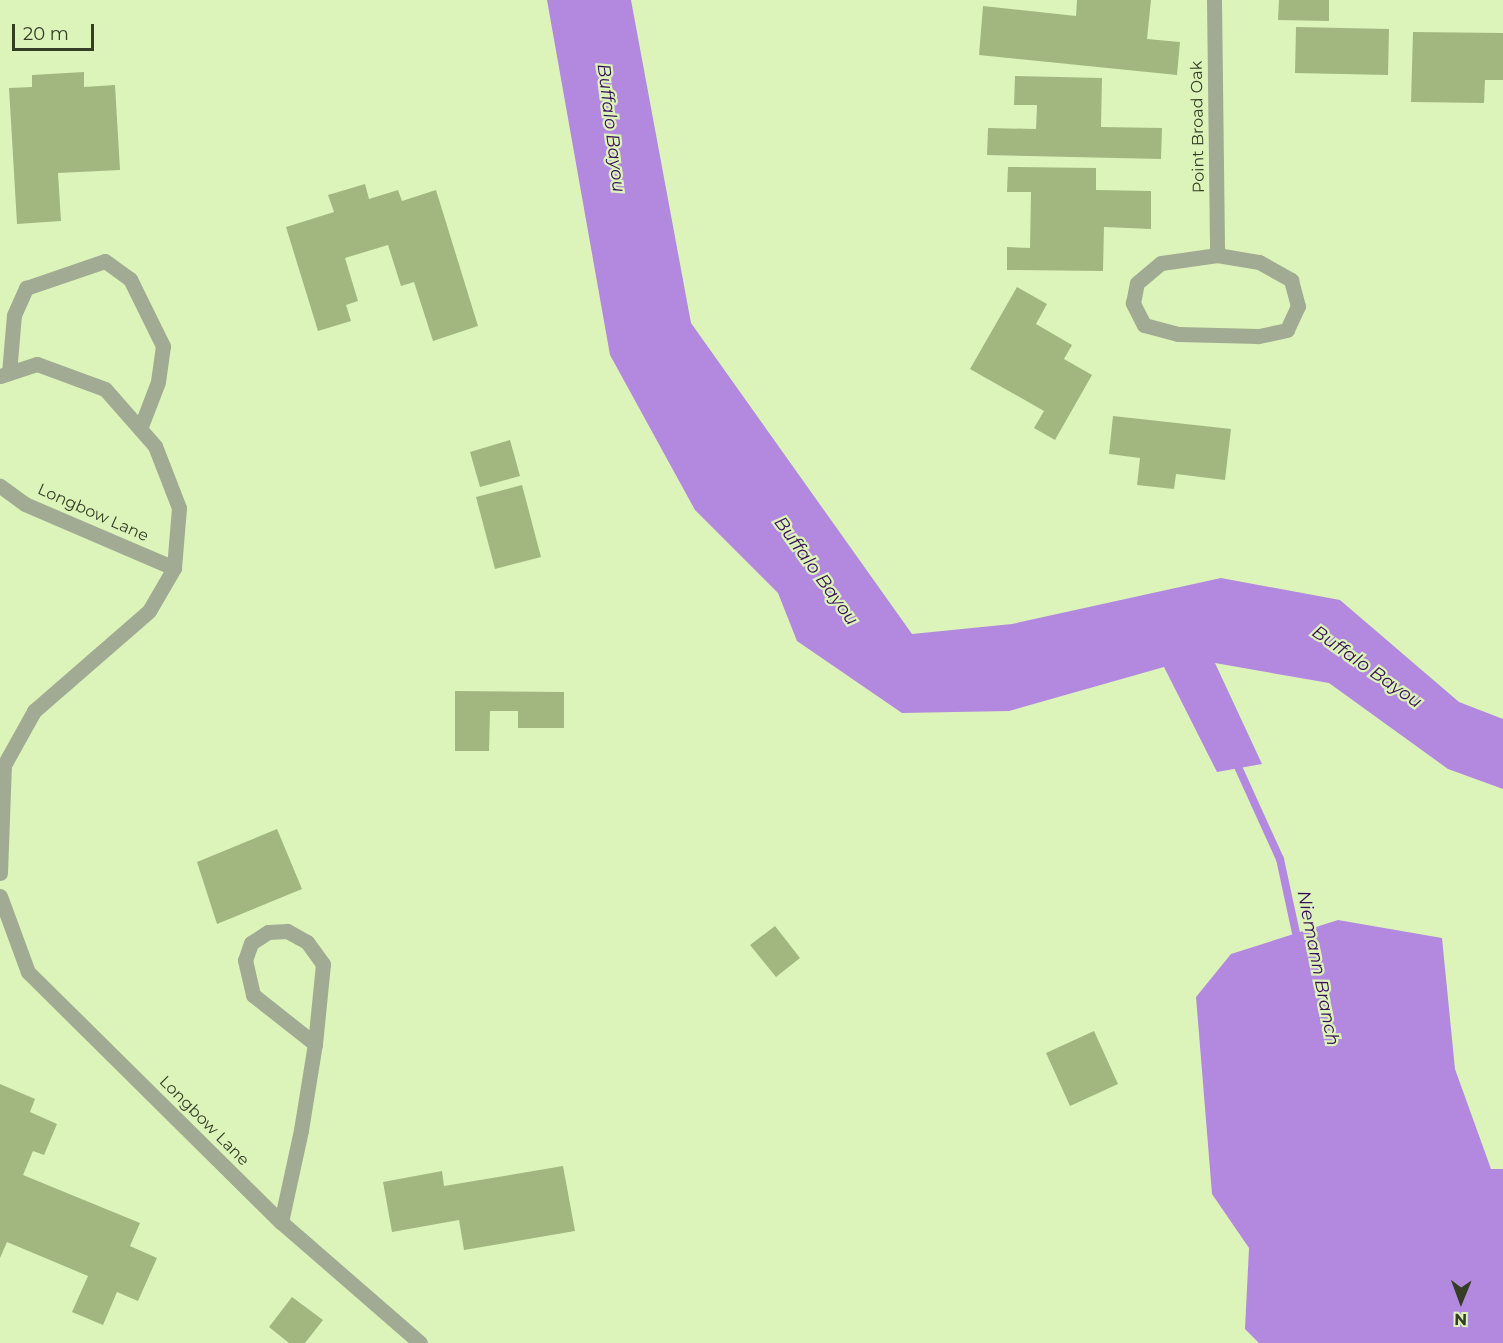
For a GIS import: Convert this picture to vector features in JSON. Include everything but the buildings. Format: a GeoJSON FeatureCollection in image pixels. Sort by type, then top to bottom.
{"type":"FeatureCollection","features":[{"type":"Feature","properties":{"kind":"street","name":"Point Broad Oak"},"geometry":{"type":"LineString","coordinates":[[1214,0],[1217,255]]}},
{"type":"Feature","properties":{"kind":"street"},"geometry":{"type":"LineString","coordinates":[[1217,255],[1259,262],[1291,280],[1298,306],[1287,330],[1258,336],[1178,334],[1144,325],[1133,303],[1137,283],[1161,263],[1217,255]]}},
{"type":"Feature","properties":{"kind":"street"},"geometry":{"type":"LineString","coordinates":[[0,873],[4,765],[34,711],[149,611],[174,568],[179,508],[155,446],[140,429],[105,389],[38,364],[4,375],[14,315],[26,288],[105,261],[130,279],[163,346],[158,382],[140,429]]}},
{"type":"Feature","properties":{"kind":"street","name":"Longbow Lane"},"geometry":{"type":"LineString","coordinates":[[0,486],[26,504],[174,568]]}},
{"type":"Feature","properties":{"kind":"street","name":"Longbow Lane"},"geometry":{"type":"LineString","coordinates":[[0,896],[28,972],[281,1222],[420,1343]]}},
{"type":"Feature","properties":{"kind":"street"},"geometry":{"type":"LineString","coordinates":[[281,1222],[315,1044],[323,964],[307,942],[287,931],[268,932],[251,943],[246,960],[253,995],[315,1044]]}},
{"type":"Feature","properties":{"kind":"water","name":"Buffalo Bayou"},"geometry":{"type":"Polygon","coordinates":[[[547,0],[631,0],[691,323],[912,634],[1012,624],[1221,578],[1340,600],[1459,702],[1503,719],[1503,789],[1448,769],[1329,683],[1215,663],[1262,764],[1217,772],[1164,667],[1009,711],[902,713],[797,641],[778,593],[695,510],[610,355],[547,0]]]}},
{"type":"Feature","properties":{"kind":"water"},"geometry":{"type":"Polygon","coordinates":[[[1338,920],[1442,938],[1455,1069],[1491,1169],[1503,1169],[1503,1343],[1259,1343],[1245,1329],[1249,1248],[1212,1194],[1196,997],[1231,954],[1338,920]]]}},
{"type":"Feature","properties":{"kind":"waterway","name":"Niemann Branch"},"geometry":{"type":"LineString","coordinates":[[1235,760],[1280,859],[1298,942]]}}]}
